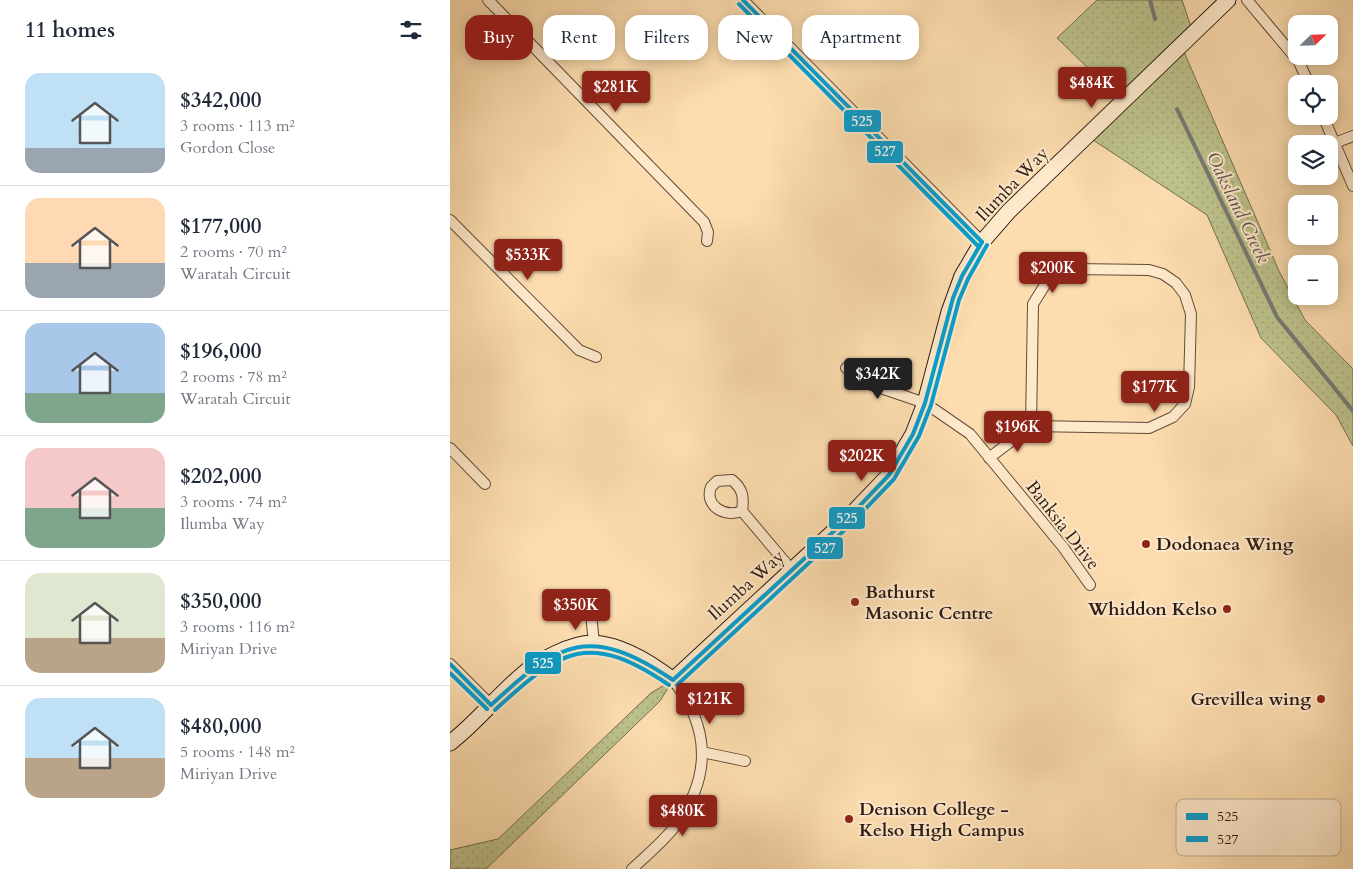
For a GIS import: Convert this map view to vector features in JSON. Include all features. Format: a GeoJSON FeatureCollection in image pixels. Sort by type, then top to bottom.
{"type":"FeatureCollection","features":[{"type":"Feature","properties":{"kind":"street"},"geometry":{"type":"LineString","coordinates":[[488,0],[704,222],[708,232],[707,241]]}},
{"type":"Feature","properties":{"kind":"street"},"geometry":{"type":"LineString","coordinates":[[744,0],[982,242]]}},
{"type":"Feature","properties":{"kind":"street","name":"Ilumba Way"},"geometry":{"type":"LineString","coordinates":[[673,680],[846,520],[889,475],[913,434],[925,403],[953,298],[962,276],[982,242],[1009,210],[1228,0]]}},
{"type":"Feature","properties":{"kind":"street"},"geometry":{"type":"LineString","coordinates":[[1247,0],[1299,62],[1305,75]]}},
{"type":"Feature","properties":{"kind":"street"},"geometry":{"type":"LineString","coordinates":[[1338,142],[1353,136]]}},
{"type":"Feature","properties":{"kind":"street"},"geometry":{"type":"LineString","coordinates":[[1338,150],[1353,186]]}},
{"type":"Feature","properties":{"kind":"street"},"geometry":{"type":"LineString","coordinates":[[450,220],[579,350],[596,357]]}},
{"type":"Feature","properties":{"kind":"street"},"geometry":{"type":"LineString","coordinates":[[989,458],[1031,426],[1149,428],[1173,417],[1185,404],[1190,387],[1190,314],[1186,295],[1176,283],[1163,274],[1149,270],[1084,269],[1060,273],[1048,280],[1033,304],[1031,426]]}},
{"type":"Feature","properties":{"kind":"street","name":"Banksia Drive"},"geometry":{"type":"LineString","coordinates":[[846,368],[866,382],[925,403],[970,434],[1063,546],[1090,585]]}},
{"type":"Feature","properties":{"kind":"street"},"geometry":{"type":"LineString","coordinates":[[450,448],[485,484]]}},
{"type":"Feature","properties":{"kind":"street"},"geometry":{"type":"LineString","coordinates":[[742,511],[791,569]]}},
{"type":"Feature","properties":{"kind":"street"},"geometry":{"type":"LineString","coordinates":[[590,606],[594,643]]}},
{"type":"Feature","properties":{"kind":"street"},"geometry":{"type":"LineString","coordinates":[[450,743],[534,666],[555,654],[594,643],[630,653],[644,660],[673,680],[692,707],[702,752],[700,773],[688,806],[676,826],[632,869]]}},
{"type":"Feature","properties":{"kind":"street"},"geometry":{"type":"LineString","coordinates":[[450,664],[490,705]]}},
{"type":"Feature","properties":{"kind":"street"},"geometry":{"type":"LineString","coordinates":[[702,752],[745,761]]}},
{"type":"Feature","properties":{"kind":"green space"},"geometry":{"type":"Polygon","coordinates":[[[1097,0],[1182,0],[1193,33],[1181,45],[1288,288],[1288,305],[1297,305],[1305,320],[1353,369],[1353,446],[1336,415],[1261,338],[1207,215],[1087,136],[1122,101],[1057,38],[1097,0]]]}},
{"type":"Feature","properties":{"kind":"green space"},"geometry":{"type":"Polygon","coordinates":[[[673,680],[660,701],[486,869],[450,869],[450,850],[498,839],[651,693],[673,680]]]}},
{"type":"Feature","properties":{"kind":"waterway","name":"Oaksland Creek"},"geometry":{"type":"LineString","coordinates":[[1150,0],[1155,19]]}},
{"type":"Feature","properties":{"kind":"waterway","name":"Oaksland Creek"},"geometry":{"type":"LineString","coordinates":[[1177,109],[1277,317],[1353,411]]}},
{"type":"Feature","properties":{"kind":"transit line","name":"525"},"geometry":{"type":"LineString","coordinates":[[743,0],[982,242]]}},
{"type":"Feature","properties":{"kind":"transit line","name":"527"},"geometry":{"type":"LineString","coordinates":[[739,4],[978,246]]}},
{"type":"Feature","properties":{"kind":"transit line","name":"525"},"geometry":{"type":"LineString","coordinates":[[673,680],[846,520],[889,475],[913,434],[925,403],[953,298],[962,276],[982,242]]}},
{"type":"Feature","properties":{"kind":"transit line","name":"527"},"geometry":{"type":"LineString","coordinates":[[677,685],[850,525],[894,479],[919,436],[931,405],[959,300],[968,279],[987,245]]}},
{"type":"Feature","properties":{"kind":"transit line","name":"525"},"geometry":{"type":"LineString","coordinates":[[491,705],[537,666],[557,654],[577,648],[597,646],[619,651],[644,662],[673,680]]}},
{"type":"Feature","properties":{"kind":"transit line","name":"527"},"geometry":{"type":"LineString","coordinates":[[495,710],[539,672],[558,661],[577,654],[596,653],[617,657],[641,668],[669,685]]}},
{"type":"Feature","properties":{"kind":"transit line","name":"525"},"geometry":{"type":"LineString","coordinates":[[450,664],[491,705]]}},
{"type":"Feature","properties":{"kind":"transit line","name":"527"},"geometry":{"type":"LineString","coordinates":[[450,673],[487,709]]}},
{"type":"Feature","properties":{"kind":"place","name":"Dodonaea Wing"},"geometry":{"type":"Point","coordinates":[1146,544]}},
{"type":"Feature","properties":{"kind":"place","name":"Bathurst Masonic Centre"},"geometry":{"type":"Point","coordinates":[855,602]}},
{"type":"Feature","properties":{"kind":"place","name":"Whiddon Kelso"},"geometry":{"type":"Point","coordinates":[1227,609]}},
{"type":"Feature","properties":{"kind":"place","name":"Grevillea wing"},"geometry":{"type":"Point","coordinates":[1321,699]}},
{"type":"Feature","properties":{"kind":"place","name":"Denison College - Kelso High Campus"},"geometry":{"type":"Point","coordinates":[849,819]}}]}
